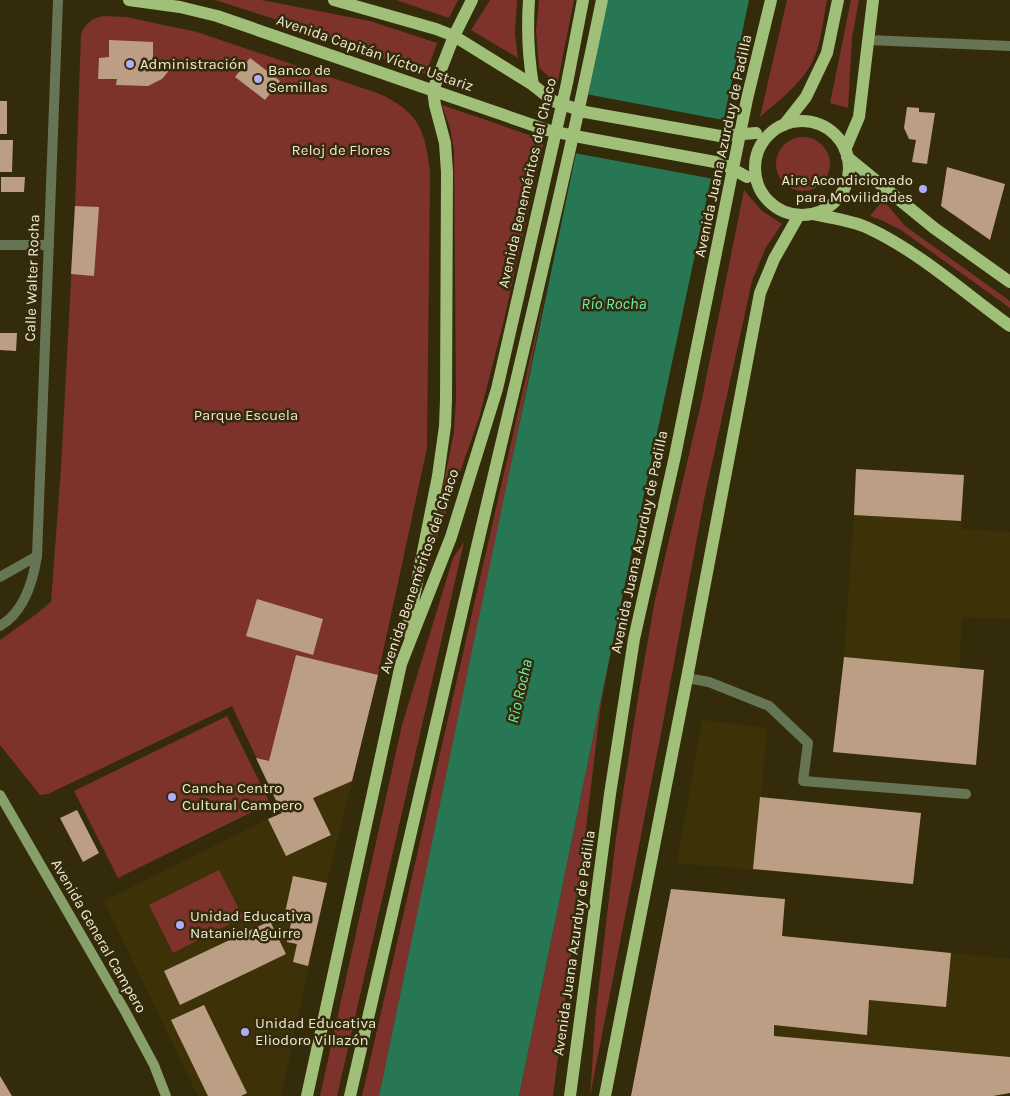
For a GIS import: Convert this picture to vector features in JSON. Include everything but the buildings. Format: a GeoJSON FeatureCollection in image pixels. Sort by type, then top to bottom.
{"type":"FeatureCollection","features":[{"type":"Feature","properties":{"kind":"main road","name":"Avenida Capitán Víctor Ustariz"},"geometry":{"type":"LineString","coordinates":[[129,0],[180,7],[217,16],[547,130],[715,162],[729,167],[746,177],[763,194]]}},
{"type":"Feature","properties":{"kind":"main road"},"geometry":{"type":"LineString","coordinates":[[334,0],[436,29],[454,36],[533,85],[553,101],[585,112],[720,136],[756,132],[798,121],[813,122],[826,128],[838,137],[846,154],[849,170],[841,194],[822,210],[804,214],[774,259],[760,293],[605,1096]]}},
{"type":"Feature","properties":{"kind":"main road"},"geometry":{"type":"LineString","coordinates":[[401,664],[438,476],[446,408],[447,172],[445,142],[434,105],[433,90],[454,36],[472,0]]}},
{"type":"Feature","properties":{"kind":"main road"},"geometry":{"type":"LineString","coordinates":[[529,0],[527,31],[533,85]]}},
{"type":"Feature","properties":{"kind":"main road","name":"Avenida Beneméritos del Chaco"},"geometry":{"type":"LineString","coordinates":[[307,1096],[401,664],[451,537],[497,389],[567,83],[583,0]]}},
{"type":"Feature","properties":{"kind":"main road"},"geometry":{"type":"LineString","coordinates":[[350,1096],[545,260],[584,90],[602,0]]}},
{"type":"Feature","properties":{"kind":"main road","name":"Avenida Juana Azurduy de Padilla"},"geometry":{"type":"LineString","coordinates":[[570,1096],[609,804],[634,640],[674,456],[747,99],[771,0]]}},
{"type":"Feature","properties":{"kind":"main road"},"geometry":{"type":"LineString","coordinates":[[838,0],[827,53],[806,96],[760,147],[755,171],[763,194],[773,205],[785,212],[842,219],[868,228],[900,246],[1010,326]]}},
{"type":"Feature","properties":{"kind":"main road"},"geometry":{"type":"LineString","coordinates":[[846,154],[859,117],[872,0]]}},
{"type":"Feature","properties":{"kind":"main road"},"geometry":{"type":"LineString","coordinates":[[846,154],[934,228],[1010,282]]}},
{"type":"Feature","properties":{"kind":"street","name":"Calle Walter Rocha"},"geometry":{"type":"LineString","coordinates":[[0,626],[5,624],[21,606],[33,579],[37,556],[58,0]]}},
{"type":"Feature","properties":{"kind":"street"},"geometry":{"type":"LineString","coordinates":[[868,40],[1010,46]]}},
{"type":"Feature","properties":{"kind":"street"},"geometry":{"type":"LineString","coordinates":[[0,245],[49,245]]}},
{"type":"Feature","properties":{"kind":"street"},"geometry":{"type":"LineString","coordinates":[[0,577],[37,556]]}},
{"type":"Feature","properties":{"kind":"street"},"geometry":{"type":"LineString","coordinates":[[687,678],[710,682],[769,706],[808,743],[802,781],[966,794]]}},
{"type":"Feature","properties":{"kind":"street","name":"Avenida General Campero"},"geometry":{"type":"LineString","coordinates":[[0,795],[129,1017],[154,1065],[166,1096]]}},
{"type":"Feature","properties":{"kind":"shaded area"},"geometry":{"type":"Polygon","coordinates":[[[854,515],[961,521],[961,529],[1010,532],[1010,619],[962,617],[959,668],[844,657],[854,515]]]}},
{"type":"Feature","properties":{"kind":"shaded area"},"geometry":{"type":"Polygon","coordinates":[[[702,720],[767,728],[761,797],[921,813],[913,884],[677,863],[702,720]]]}},
{"type":"Feature","properties":{"kind":"shaded area"},"geometry":{"type":"Polygon","coordinates":[[[352,781],[327,883],[281,1096],[198,1096],[104,901],[282,812],[352,781]]]}},
{"type":"Feature","properties":{"kind":"shaded area"},"geometry":{"type":"Polygon","coordinates":[[[671,889],[785,899],[782,936],[1010,959],[1010,1093],[993,1096],[631,1096],[671,889]]]}},
{"type":"Feature","properties":{"kind":"green space"},"geometry":{"type":"Polygon","coordinates":[[[215,0],[261,0],[370,21],[437,43],[426,74],[287,23],[215,0]]]}},
{"type":"Feature","properties":{"kind":"green space"},"geometry":{"type":"Polygon","coordinates":[[[396,0],[458,0],[449,18],[396,0]]]}},
{"type":"Feature","properties":{"kind":"green space"},"geometry":{"type":"Polygon","coordinates":[[[490,0],[517,0],[515,34],[518,58],[471,30],[490,0]]]}},
{"type":"Feature","properties":{"kind":"green space"},"geometry":{"type":"Polygon","coordinates":[[[539,0],[574,0],[557,85],[539,67],[536,31],[539,0]]]}},
{"type":"Feature","properties":{"kind":"green space"},"geometry":{"type":"Polygon","coordinates":[[[787,0],[827,0],[820,38],[808,70],[786,95],[760,117],[787,0]]]}},
{"type":"Feature","properties":{"kind":"green space"},"geometry":{"type":"Polygon","coordinates":[[[851,0],[859,0],[852,38],[848,108],[830,103],[851,0]]]}},
{"type":"Feature","properties":{"kind":"green space","name":"Parque Escuela"},"geometry":{"type":"Polygon","coordinates":[[[103,16],[126,17],[197,32],[380,94],[404,108],[412,116],[423,134],[426,145],[430,172],[427,448],[378,675],[352,781],[282,812],[232,706],[48,794],[40,795],[0,745],[0,640],[51,602],[61,468],[75,206],[81,34],[89,22],[103,16]]]}},
{"type":"Feature","properties":{"kind":"green space"},"geometry":{"type":"Polygon","coordinates":[[[442,105],[544,140],[504,320],[479,418],[427,566],[454,432],[456,398],[454,150],[450,128],[442,105]]]}},
{"type":"Feature","properties":{"kind":"green space"},"geometry":{"type":"Polygon","coordinates":[[[798,137],[808,137],[818,141],[826,149],[830,164],[826,179],[818,187],[808,191],[798,191],[788,187],[780,179],[776,169],[776,159],[780,149],[788,141],[798,137]]]}},
{"type":"Feature","properties":{"kind":"green space"},"geometry":{"type":"Polygon","coordinates":[[[744,190],[761,210],[782,224],[766,247],[752,281],[704,500],[662,728],[590,1096],[596,1010],[616,838],[640,685],[655,600],[702,399],[744,190]]]}},
{"type":"Feature","properties":{"kind":"green space"},"geometry":{"type":"Polygon","coordinates":[[[883,200],[905,226],[1010,301],[1010,308],[901,230],[870,216],[883,200]]]}},
{"type":"Feature","properties":{"kind":"green space"},"geometry":{"type":"Polygon","coordinates":[[[546,289],[502,511],[379,1096],[362,1096],[546,289]]]}},
{"type":"Feature","properties":{"kind":"green space"},"geometry":{"type":"Polygon","coordinates":[[[464,542],[337,1096],[320,1096],[402,725],[453,558],[464,542]]]}},
{"type":"Feature","properties":{"kind":"green space"},"geometry":{"type":"Polygon","coordinates":[[[615,631],[601,703],[553,1096],[519,1096],[615,631]]]}},
{"type":"Feature","properties":{"kind":"green space","name":"Cancha Centro Cultural Campero"},"geometry":{"type":"Polygon","coordinates":[[[227,716],[270,803],[118,878],[74,791],[227,716]]]}},
{"type":"Feature","properties":{"kind":"green space"},"geometry":{"type":"Polygon","coordinates":[[[219,870],[243,917],[173,953],[149,905],[219,870]]]}},
{"type":"Feature","properties":{"kind":"water","name":"Río Rocha"},"geometry":{"type":"Polygon","coordinates":[[[608,0],[749,0],[615,631],[519,1096],[379,1096],[608,0]]]}},
{"type":"Feature","properties":{"kind":"pier"},"geometry":{"type":"Polygon","coordinates":[[[586,94],[725,119],[714,179],[574,153],[586,94]]]}},
{"type":"Feature","properties":{"kind":"place","name":"Administración"},"geometry":{"type":"Point","coordinates":[130,64]}},
{"type":"Feature","properties":{"kind":"place","name":"Banco de Semillas"},"geometry":{"type":"Point","coordinates":[258,79]}},
{"type":"Feature","properties":{"kind":"place","name":"Aire Acondicionado para Movilidades"},"geometry":{"type":"Point","coordinates":[923,189]}},
{"type":"Feature","properties":{"kind":"place","name":"Cancha Centro Cultural Campero"},"geometry":{"type":"Point","coordinates":[172,797]}},
{"type":"Feature","properties":{"kind":"place","name":"Unidad Educativa Nataniel Aguirre"},"geometry":{"type":"Point","coordinates":[180,925]}},
{"type":"Feature","properties":{"kind":"place","name":"Unidad Educativa Eliodoro Villazón"},"geometry":{"type":"Point","coordinates":[245,1032]}},
{"type":"Feature","properties":{"kind":"park label","name":"Reloj de Flores"},"geometry":{"type":"Point","coordinates":[341,150]}}]}
